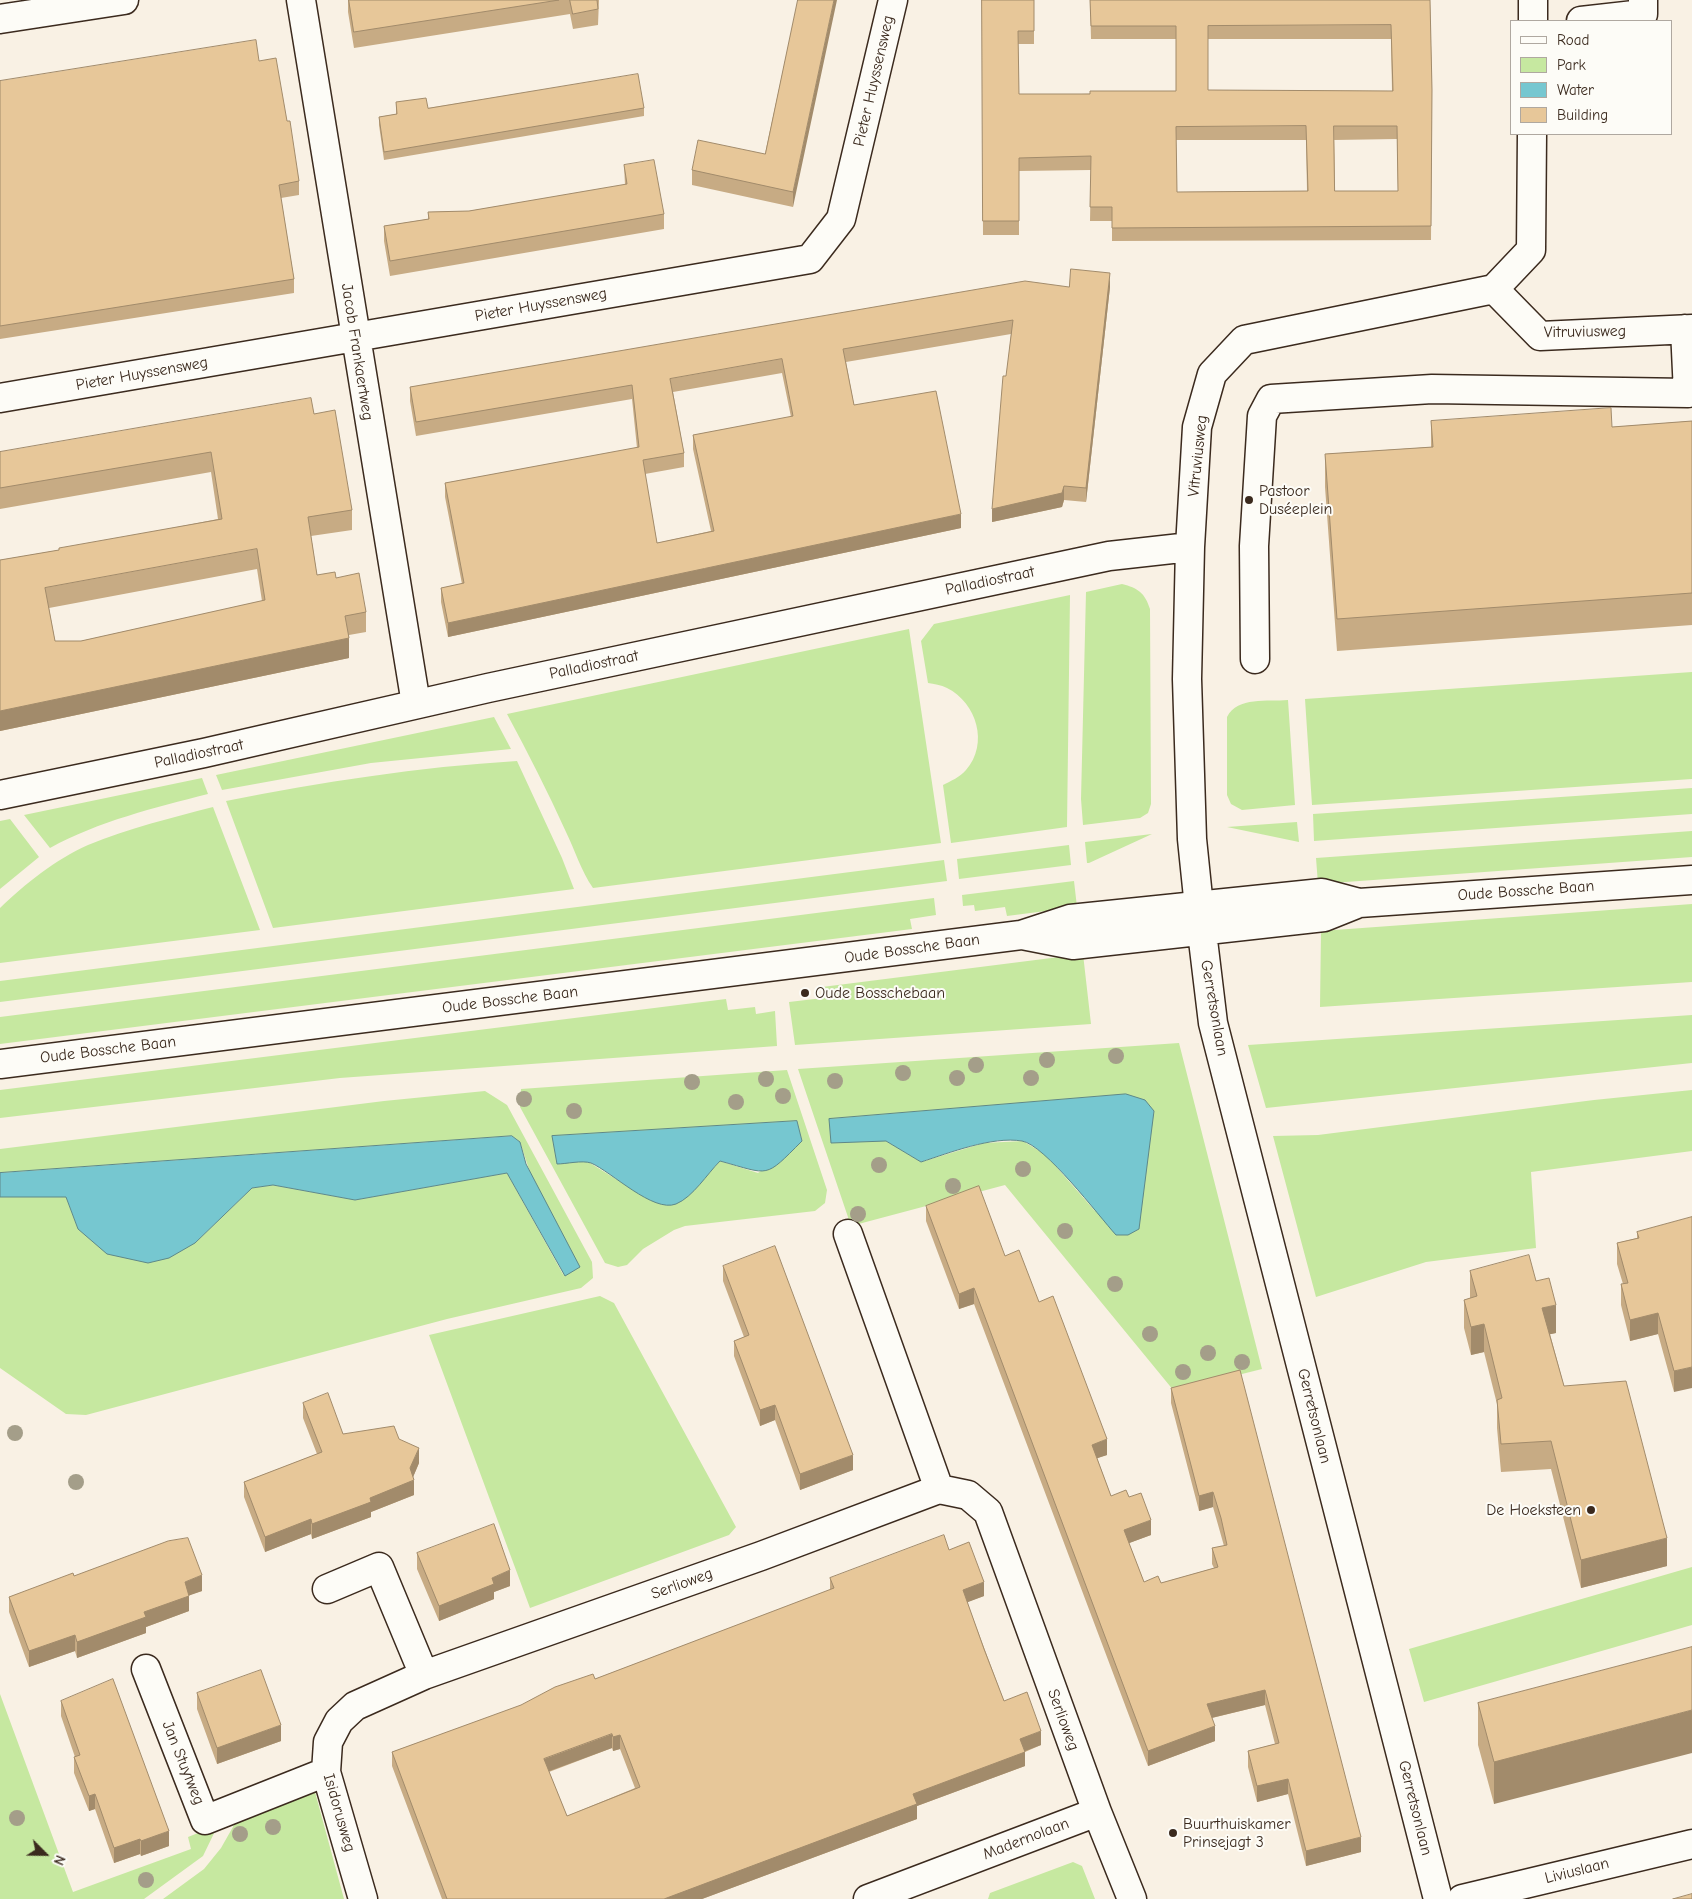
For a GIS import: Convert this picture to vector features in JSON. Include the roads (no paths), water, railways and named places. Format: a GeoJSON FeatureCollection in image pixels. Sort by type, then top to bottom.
{"type":"FeatureCollection","features":[{"type":"Feature","properties":{"kind":"street"},"geometry":{"type":"LineString","coordinates":[[0,19],[124,0]]}},
{"type":"Feature","properties":{"kind":"street","name":"Jacob Frankaertweg"},"geometry":{"type":"LineString","coordinates":[[301,0],[416,704]]}},
{"type":"Feature","properties":{"kind":"street","name":"Pieter Huyssensweg"},"geometry":{"type":"LineString","coordinates":[[0,398],[810,259],[841,220],[893,0]]}},
{"type":"Feature","properties":{"kind":"street"},"geometry":{"type":"LineString","coordinates":[[1532,20],[1533,0]]}},
{"type":"Feature","properties":{"kind":"street"},"geometry":{"type":"LineString","coordinates":[[1590,20],[1643,14],[1643,0]]}},
{"type":"Feature","properties":{"kind":"street"},"geometry":{"type":"LineString","coordinates":[[1494,289],[1531,250],[1532,135]]}},
{"type":"Feature","properties":{"kind":"street","name":"Vitruviusweg"},"geometry":{"type":"LineString","coordinates":[[1201,919],[1192,839],[1187,679],[1190,547],[1197,427],[1212,374],[1244,340],[1494,289],[1540,336],[1688,329]]}},
{"type":"Feature","properties":{"kind":"street"},"geometry":{"type":"LineString","coordinates":[[1256,659],[1254,546],[1262,416],[1271,399],[1432,389],[1688,393],[1688,329]]}},
{"type":"Feature","properties":{"kind":"street","name":"Palladiostraat"},"geometry":{"type":"LineString","coordinates":[[0,795],[204,753],[416,704],[1101,557],[1190,547]]}},
{"type":"Feature","properties":{"kind":"street","name":"Oude Bossche Baan"},"geometry":{"type":"LineString","coordinates":[[0,1064],[1020,935],[1073,945],[1201,919],[1324,917],[1359,903],[1692,880]]}},
{"type":"Feature","properties":{"kind":"street","name":"Gerretsonlaan"},"geometry":{"type":"LineString","coordinates":[[1201,919],[1214,1024],[1438,1899]]}},
{"type":"Feature","properties":{"kind":"street"},"geometry":{"type":"LineString","coordinates":[[848,1234],[939,1489]]}},
{"type":"Feature","properties":{"kind":"street","name":"Serlioweg"},"geometry":{"type":"LineString","coordinates":[[356,1706],[424,1675],[761,1556],[939,1489],[968,1494],[988,1512],[1097,1812]]}},
{"type":"Feature","properties":{"kind":"street"},"geometry":{"type":"LineString","coordinates":[[327,1589],[379,1567],[424,1675]]}},
{"type":"Feature","properties":{"kind":"street","name":"Jan Stuytweg"},"geometry":{"type":"LineString","coordinates":[[146,1669],[205,1820],[326,1772]]}},
{"type":"Feature","properties":{"kind":"street","name":"Isidorusweg"},"geometry":{"type":"LineString","coordinates":[[356,1706],[339,1721],[328,1742],[326,1772],[364,1899]]}},
{"type":"Feature","properties":{"kind":"street"},"geometry":{"type":"LineString","coordinates":[[1097,1812],[1132,1899]]}},
{"type":"Feature","properties":{"kind":"street","name":"Madernolaan"},"geometry":{"type":"LineString","coordinates":[[868,1899],[1097,1812]]}},
{"type":"Feature","properties":{"kind":"street","name":"Liviuslaan"},"geometry":{"type":"LineString","coordinates":[[1462,1899],[1692,1844]]}},
{"type":"Feature","properties":{"kind":"water"},"geometry":{"type":"Polygon","coordinates":[[[1126,1094],[1145,1100],[1154,1111],[1139,1229],[1128,1235],[1116,1235],[1057,1167],[1032,1145],[1022,1141],[1010,1140],[984,1143],[921,1162],[886,1141],[831,1143],[829,1119],[1126,1094]]]}},
{"type":"Feature","properties":{"kind":"water"},"geometry":{"type":"Polygon","coordinates":[[[797,1121],[802,1141],[773,1168],[758,1171],[720,1161],[700,1185],[682,1201],[667,1205],[656,1203],[645,1197],[591,1163],[557,1164],[552,1136],[797,1121]]]}},
{"type":"Feature","properties":{"kind":"water"},"geometry":{"type":"Polygon","coordinates":[[[512,1136],[520,1142],[526,1164],[580,1267],[565,1276],[507,1173],[355,1200],[273,1185],[252,1188],[195,1243],[169,1258],[148,1263],[107,1254],[78,1229],[66,1197],[0,1197],[0,1173],[512,1136]]]}},
{"type":"Feature","properties":{"kind":"place","name":"Pastoor Duséeplein"},"geometry":{"type":"Point","coordinates":[1249,500]}},
{"type":"Feature","properties":{"kind":"place","name":"Oude Bosschebaan"},"geometry":{"type":"Point","coordinates":[805,993]}},
{"type":"Feature","properties":{"kind":"place","name":"De Hoeksteen"},"geometry":{"type":"Point","coordinates":[1591,1510]}},
{"type":"Feature","properties":{"kind":"place","name":"Buurthuiskamer Prinsejagt 3"},"geometry":{"type":"Point","coordinates":[1173,1833]}}]}
